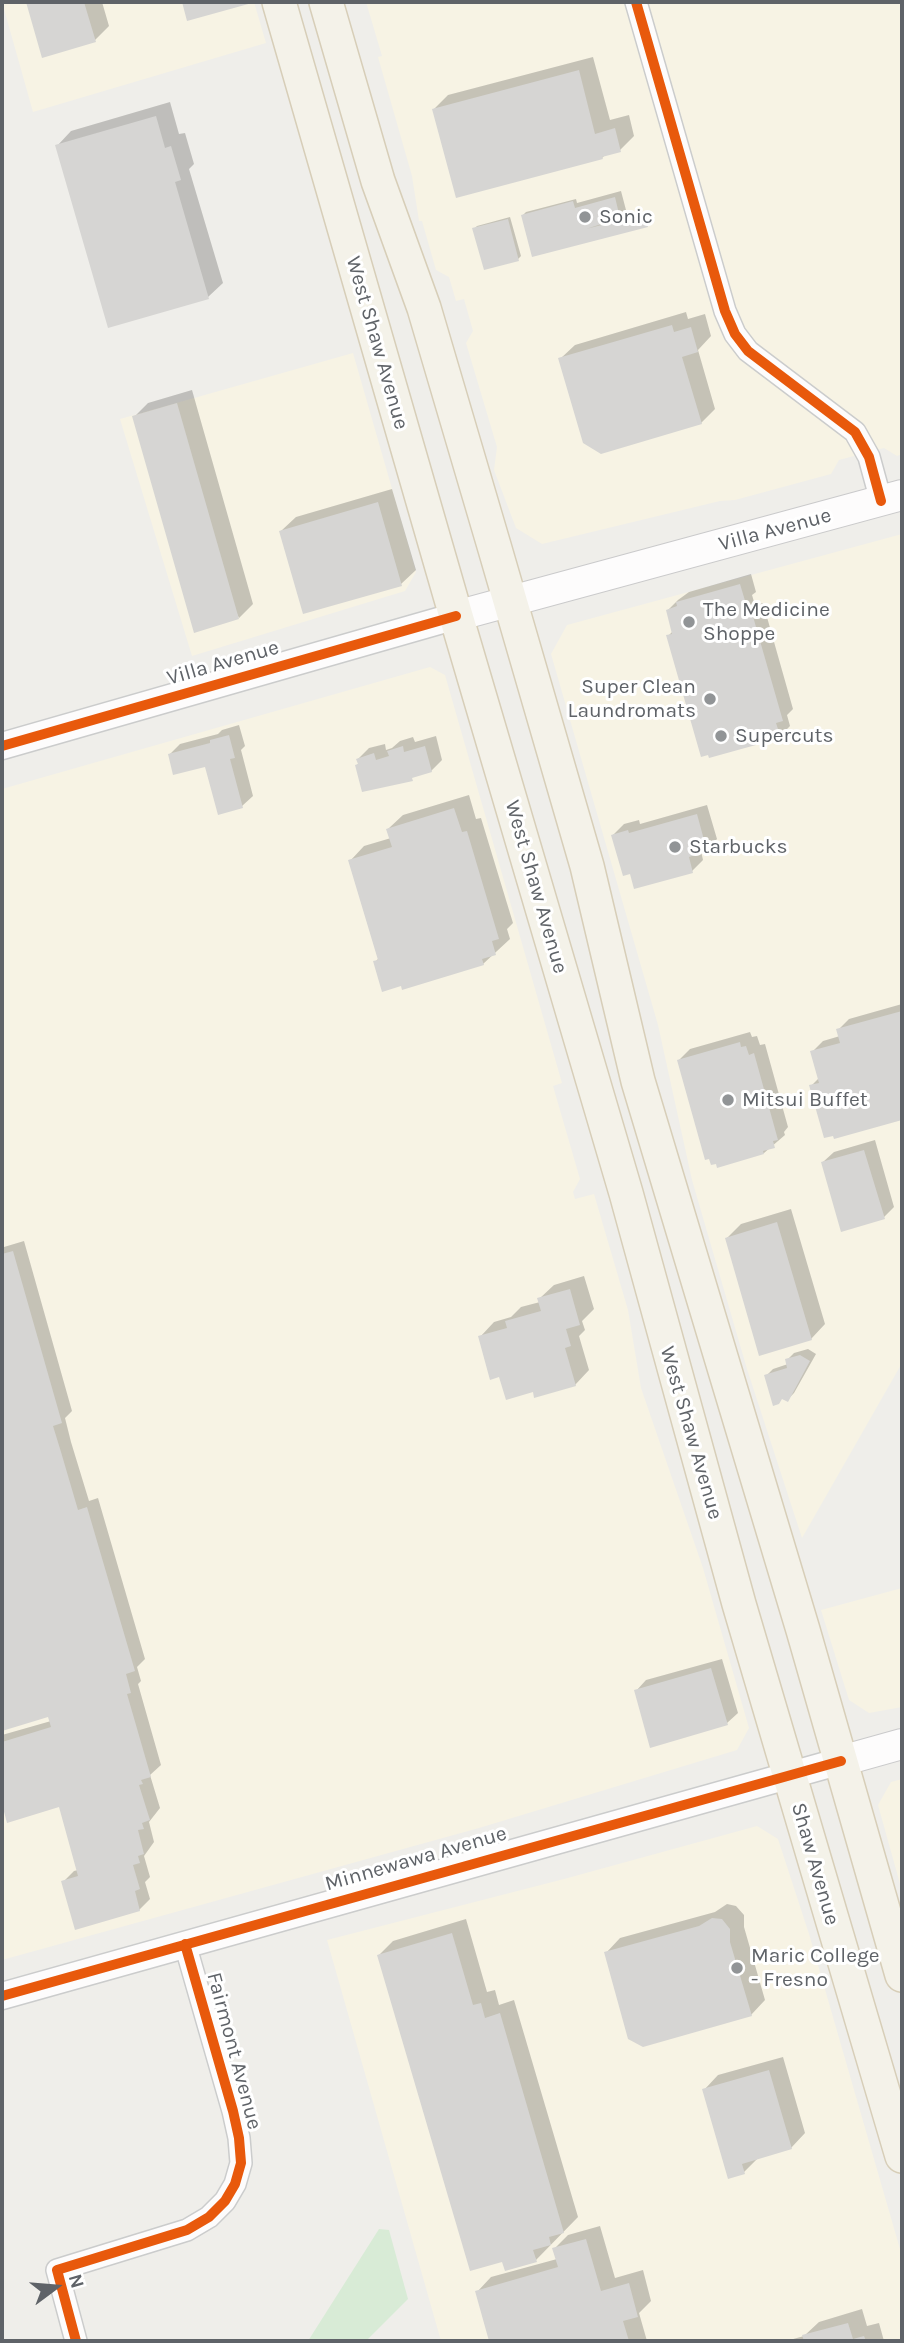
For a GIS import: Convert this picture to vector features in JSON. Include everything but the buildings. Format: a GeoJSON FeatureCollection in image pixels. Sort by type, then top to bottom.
{"type":"FeatureCollection","features":[{"type":"Feature","properties":{"kind":"main road","name":"West Shaw Avenue"},"geometry":{"type":"LineString","coordinates":[[279,2],[626,1194],[789,1774]]}},
{"type":"Feature","properties":{"kind":"main road"},"geometry":{"type":"LineString","coordinates":[[302,2],[309,16],[319,25],[329,15],[378,181],[424,308],[587,866],[626,1037],[902,1975]]}},
{"type":"Feature","properties":{"kind":"main road","name":"Villa Avenue"},"geometry":{"type":"LineString","coordinates":[[456,616],[891,498]]}},
{"type":"Feature","properties":{"kind":"main road"},"geometry":{"type":"LineString","coordinates":[[562,975],[590,995],[641,1167],[651,1170],[665,1168]]}},
{"type":"Feature","properties":{"kind":"main road"},"geometry":{"type":"LineString","coordinates":[[626,1194],[637,1195],[648,1201],[654,1212],[713,1404],[743,1429]]}},
{"type":"Feature","properties":{"kind":"main road","name":"Minnewawa Avenue"},"geometry":{"type":"LineString","coordinates":[[841,1761],[902,1744]]}},
{"type":"Feature","properties":{"kind":"main road","name":"Shaw Avenue"},"geometry":{"type":"LineString","coordinates":[[789,1774],[902,2156]]}},
{"type":"Feature","properties":{"kind":"street"},"geometry":{"type":"LineString","coordinates":[[636,2],[725,311],[734,334],[748,351],[855,432],[891,498]]}},
{"type":"Feature","properties":{"kind":"street","name":"Villa Avenue"},"geometry":{"type":"LineString","coordinates":[[2,746],[456,616]]}},
{"type":"Feature","properties":{"kind":"street","name":"Minnewawa Avenue"},"geometry":{"type":"LineString","coordinates":[[2,1996],[841,1761]]}},
{"type":"Feature","properties":{"kind":"street","name":"Fairmont Avenue"},"geometry":{"type":"LineString","coordinates":[[76,2341],[57,2270],[187,2231],[209,2217],[225,2202],[235,2184],[241,2163],[233,2111],[185,1944]]}},
{"type":"Feature","properties":{"kind":"shaded area"},"geometry":{"type":"Polygon","coordinates":[[[2,2],[254,2],[266,43],[33,112],[2,2]]]}},
{"type":"Feature","properties":{"kind":"shaded area"},"geometry":{"type":"Polygon","coordinates":[[[366,2],[902,2],[902,454],[897,456],[884,448],[839,460],[831,474],[735,500],[720,501],[542,544],[516,528],[494,470],[497,447],[466,343],[473,331],[464,299],[456,301],[449,277],[436,270],[422,221],[419,221],[412,176],[378,57],[382,56],[366,2]]]}},
{"type":"Feature","properties":{"kind":"shaded area"},"geometry":{"type":"Polygon","coordinates":[[[353,353],[416,572],[405,591],[192,656],[120,419],[353,353]]]}},
{"type":"Feature","properties":{"kind":"shaded area"},"geometry":{"type":"Polygon","coordinates":[[[902,534],[902,1363],[802,1538],[747,1369],[692,1180],[658,1025],[551,654],[567,625],[902,534]]]}},
{"type":"Feature","properties":{"kind":"shaded area"},"geometry":{"type":"Polygon","coordinates":[[[430,667],[445,675],[562,1083],[553,1086],[580,1179],[573,1192],[575,1199],[594,1194],[628,1310],[641,1388],[703,1568],[749,1728],[737,1750],[479,1828],[2,1960],[2,789],[430,667]]]}},
{"type":"Feature","properties":{"kind":"shaded area"},"geometry":{"type":"Polygon","coordinates":[[[902,1588],[902,1707],[869,1713],[849,1700],[821,1610],[902,1588]]]}},
{"type":"Feature","properties":{"kind":"shaded area"},"geometry":{"type":"Polygon","coordinates":[[[902,1779],[902,1891],[878,1805],[891,1782],[902,1779]]]}},
{"type":"Feature","properties":{"kind":"shaded area"},"geometry":{"type":"Polygon","coordinates":[[[757,1826],[778,1839],[809,1934],[902,2256],[902,2341],[441,2341],[327,1940],[757,1826]]]}},
{"type":"Feature","properties":{"kind":"green space"},"geometry":{"type":"Polygon","coordinates":[[[379,2229],[389,2230],[408,2299],[366,2341],[308,2341],[379,2229]]]}},
{"type":"Feature","properties":{"kind":"cycle path"},"geometry":{"type":"LineString","coordinates":[[636,2],[725,311],[735,334],[748,351],[855,432],[869,457],[881,501]]}},
{"type":"Feature","properties":{"kind":"cycle path"},"geometry":{"type":"LineString","coordinates":[[2,746],[456,616]]}},
{"type":"Feature","properties":{"kind":"cycle path"},"geometry":{"type":"LineString","coordinates":[[2,1996],[841,1761]]}},
{"type":"Feature","properties":{"kind":"cycle path"},"geometry":{"type":"LineString","coordinates":[[76,2341],[57,2270],[187,2230],[209,2217],[225,2201],[235,2184],[241,2163],[233,2111],[185,1944]]}},
{"type":"Feature","properties":{"kind":"place","name":"Sonic"},"geometry":{"type":"Point","coordinates":[585,217]}},
{"type":"Feature","properties":{"kind":"place","name":"The Medicine Shoppe"},"geometry":{"type":"Point","coordinates":[689,622]}},
{"type":"Feature","properties":{"kind":"place","name":"Super Clean Laundromats"},"geometry":{"type":"Point","coordinates":[710,699]}},
{"type":"Feature","properties":{"kind":"place","name":"Supercuts"},"geometry":{"type":"Point","coordinates":[721,736]}},
{"type":"Feature","properties":{"kind":"place","name":"Starbucks"},"geometry":{"type":"Point","coordinates":[675,847]}},
{"type":"Feature","properties":{"kind":"place","name":"Mitsui Buffet"},"geometry":{"type":"Point","coordinates":[728,1100]}},
{"type":"Feature","properties":{"kind":"place","name":"Maric College - Fresno"},"geometry":{"type":"Point","coordinates":[737,1968]}}]}
